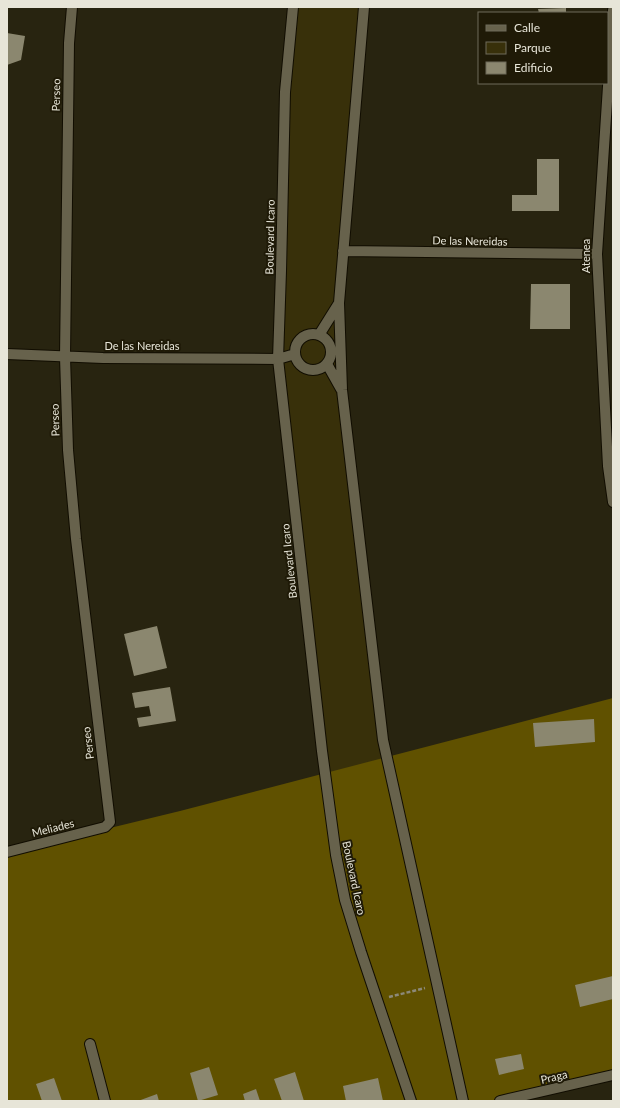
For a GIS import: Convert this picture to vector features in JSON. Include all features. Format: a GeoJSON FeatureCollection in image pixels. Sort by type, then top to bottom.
{"type":"FeatureCollection","features":[{"type":"Feature","properties":{"kind":"street","name":"Perseo"},"geometry":{"type":"LineString","coordinates":[[72,7],[69,51],[65,357],[68,450],[76,539],[110,822],[105,827]]}},
{"type":"Feature","properties":{"kind":"street","name":"Boulevard Icaro"},"geometry":{"type":"LineString","coordinates":[[293,7],[285,92],[278,359],[322,751],[336,856],[345,900],[411,1101]]}},
{"type":"Feature","properties":{"kind":"street"},"geometry":{"type":"LineString","coordinates":[[364,7],[339,303],[342,390],[383,740],[463,1101]]}},
{"type":"Feature","properties":{"kind":"street","name":"Atenea"},"geometry":{"type":"LineString","coordinates":[[613,10],[597,254],[608,466],[613,502]]}},
{"type":"Feature","properties":{"kind":"street","name":"De las Nereidas"},"geometry":{"type":"LineString","coordinates":[[343,251],[597,254]]}},
{"type":"Feature","properties":{"kind":"street"},"geometry":{"type":"LineString","coordinates":[[319,335],[339,303]]}},
{"type":"Feature","properties":{"kind":"street"},"geometry":{"type":"LineString","coordinates":[[313,334],[319,335],[328,342],[332,353],[327,364],[317,370],[305,368],[297,360],[295,354],[296,348],[302,338],[313,334]]}},
{"type":"Feature","properties":{"kind":"street","name":"De las Nereidas"},"geometry":{"type":"LineString","coordinates":[[7,354],[65,357],[278,359],[295,354]]}},
{"type":"Feature","properties":{"kind":"street"},"geometry":{"type":"LineString","coordinates":[[327,364],[342,390]]}},
{"type":"Feature","properties":{"kind":"street","name":"Meliades"},"geometry":{"type":"LineString","coordinates":[[7,852],[105,827]]}},
{"type":"Feature","properties":{"kind":"street"},"geometry":{"type":"LineString","coordinates":[[90,1044],[105,1101]]}},
{"type":"Feature","properties":{"kind":"street","name":"Praga"},"geometry":{"type":"LineString","coordinates":[[500,1101],[613,1076]]}},
{"type":"Feature","properties":{"kind":"path"},"geometry":{"type":"LineString","coordinates":[[377,1000],[437,985]]}},
{"type":"Feature","properties":{"kind":"green space"},"geometry":{"type":"Polygon","coordinates":[[[293,7],[364,7],[343,251],[342,390],[383,740],[463,1101],[345,900],[278,359],[293,7]]]}},
{"type":"Feature","properties":{"kind":"shaded area"},"geometry":{"type":"Polygon","coordinates":[[[613,698],[613,1075],[500,1101],[7,1101],[7,853],[180,811],[613,698]]]}},
{"type":"Feature","properties":{"kind":"building"},"geometry":{"type":"Polygon","coordinates":[[[566,8],[566,12],[539,12],[538,9],[566,8]]]}},
{"type":"Feature","properties":{"kind":"building"},"geometry":{"type":"Polygon","coordinates":[[[7,33],[25,36],[21,60],[7,65],[7,33]]]}},
{"type":"Feature","properties":{"kind":"building"},"geometry":{"type":"Polygon","coordinates":[[[537,159],[559,159],[559,211],[512,211],[512,195],[537,195],[537,159]]]}},
{"type":"Feature","properties":{"kind":"building"},"geometry":{"type":"Polygon","coordinates":[[[531,284],[570,284],[570,329],[530,329],[531,284]]]}},
{"type":"Feature","properties":{"kind":"building"},"geometry":{"type":"Polygon","coordinates":[[[157,626],[167,668],[134,676],[124,634],[157,626]]]}},
{"type":"Feature","properties":{"kind":"building"},"geometry":{"type":"Polygon","coordinates":[[[170,687],[176,721],[139,727],[137,718],[151,716],[149,706],[135,708],[132,693],[170,687]]]}},
{"type":"Feature","properties":{"kind":"building"},"geometry":{"type":"Polygon","coordinates":[[[594,719],[595,742],[535,747],[533,723],[594,719]]]}},
{"type":"Feature","properties":{"kind":"building"},"geometry":{"type":"Polygon","coordinates":[[[613,976],[613,999],[580,1007],[575,985],[613,976]]]}},
{"type":"Feature","properties":{"kind":"building"},"geometry":{"type":"Polygon","coordinates":[[[521,1054],[524,1069],[499,1075],[495,1059],[521,1054]]]}},
{"type":"Feature","properties":{"kind":"building"},"geometry":{"type":"Polygon","coordinates":[[[209,1067],[218,1095],[198,1101],[190,1073],[209,1067]]]}},
{"type":"Feature","properties":{"kind":"building"},"geometry":{"type":"Polygon","coordinates":[[[295,1072],[304,1101],[282,1101],[274,1079],[295,1072]]]}},
{"type":"Feature","properties":{"kind":"building"},"geometry":{"type":"Polygon","coordinates":[[[54,1078],[62,1101],[42,1101],[36,1084],[54,1078]]]}},
{"type":"Feature","properties":{"kind":"building"},"geometry":{"type":"Polygon","coordinates":[[[378,1078],[383,1101],[346,1101],[343,1086],[378,1078]]]}},
{"type":"Feature","properties":{"kind":"building"},"geometry":{"type":"Polygon","coordinates":[[[256,1089],[260,1101],[245,1101],[243,1094],[256,1089]]]}},
{"type":"Feature","properties":{"kind":"building"},"geometry":{"type":"Polygon","coordinates":[[[157,1094],[159,1101],[138,1101],[157,1094]]]}}]}
